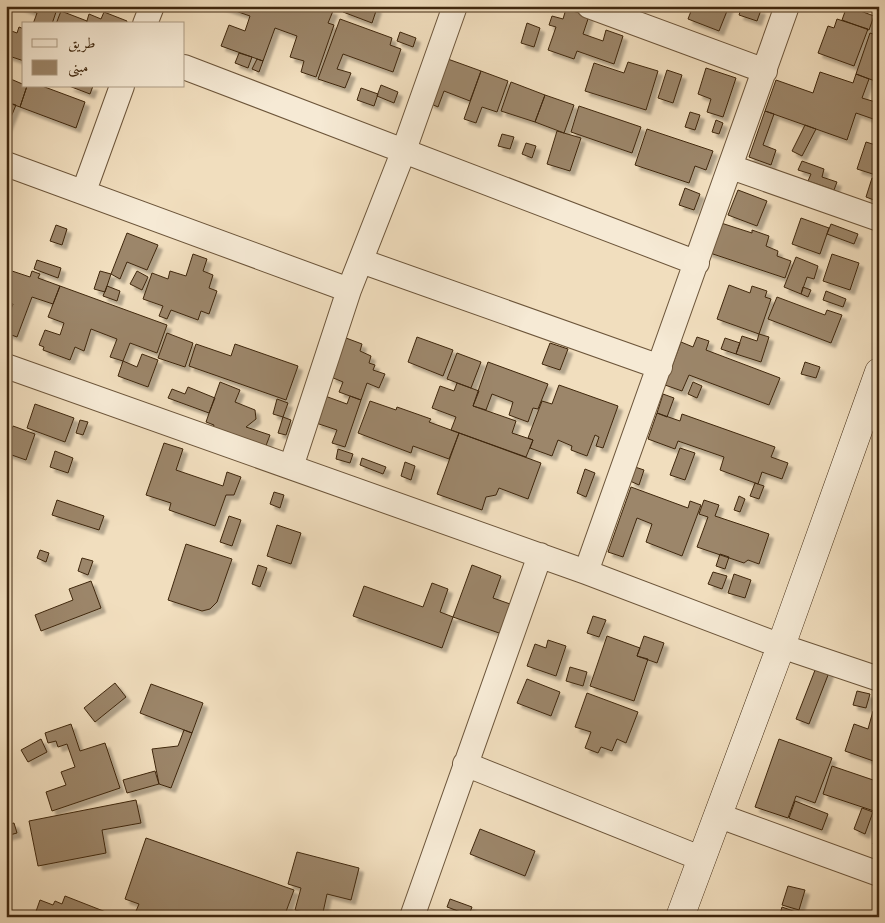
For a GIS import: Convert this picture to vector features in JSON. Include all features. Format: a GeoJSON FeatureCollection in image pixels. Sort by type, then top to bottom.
{"type":"FeatureCollection","features":[{"type":"Feature","properties":{"kind":"street"},"geometry":{"type":"LineString","coordinates":[[146,22],[152,6]]}},
{"type":"Feature","properties":{"kind":"street"},"geometry":{"type":"LineString","coordinates":[[291,467],[350,290],[404,150],[454,6]]}},
{"type":"Feature","properties":{"kind":"street"},"geometry":{"type":"LineString","coordinates":[[589,6],[765,71]]}},
{"type":"Feature","properties":{"kind":"street"},"geometry":{"type":"LineString","coordinates":[[586,572],[787,6]]}},
{"type":"Feature","properties":{"kind":"street"},"geometry":{"type":"LineString","coordinates":[[185,67],[696,263]]}},
{"type":"Feature","properties":{"kind":"street"},"geometry":{"type":"LineString","coordinates":[[84,191],[121,88]]}},
{"type":"Feature","properties":{"kind":"street"},"geometry":{"type":"LineString","coordinates":[[6,164],[350,290]]}},
{"type":"Feature","properties":{"kind":"street"},"geometry":{"type":"LineString","coordinates":[[731,167],[879,219]]}},
{"type":"Feature","properties":{"kind":"street"},"geometry":{"type":"LineString","coordinates":[[361,261],[660,367]]}},
{"type":"Feature","properties":{"kind":"street"},"geometry":{"type":"LineString","coordinates":[[6,366],[540,555],[782,646],[879,679]]}},
{"type":"Feature","properties":{"kind":"street"},"geometry":{"type":"LineString","coordinates":[[680,917],[700,858],[782,646],[879,372]]}},
{"type":"Feature","properties":{"kind":"street"},"geometry":{"type":"LineString","coordinates":[[412,917],[464,764],[540,555]]}},
{"type":"Feature","properties":{"kind":"street"},"geometry":{"type":"LineString","coordinates":[[464,764],[700,858]]}},
{"type":"Feature","properties":{"kind":"street"},"geometry":{"type":"LineString","coordinates":[[717,815],[879,874]]}},
{"type":"Feature","properties":{"kind":"building"},"geometry":{"type":"Polygon","coordinates":[[[18,6],[58,6],[53,22],[34,22],[37,13],[18,6]]]}},
{"type":"Feature","properties":{"kind":"building"},"geometry":{"type":"Polygon","coordinates":[[[221,6],[320,6],[333,11],[328,23],[334,25],[316,77],[301,72],[304,61],[290,57],[297,36],[275,28],[263,61],[221,46],[229,25],[245,31],[250,16],[221,6]]]}},
{"type":"Feature","properties":{"kind":"building"},"geometry":{"type":"Polygon","coordinates":[[[345,6],[372,6],[377,8],[372,23],[343,12],[345,6]]]}},
{"type":"Feature","properties":{"kind":"building"},"geometry":{"type":"Polygon","coordinates":[[[693,6],[729,6],[719,31],[688,19],[693,6]]]}},
{"type":"Feature","properties":{"kind":"building"},"geometry":{"type":"Polygon","coordinates":[[[742,6],[761,10],[757,21],[739,15],[742,6]]]}},
{"type":"Feature","properties":{"kind":"building"},"geometry":{"type":"Polygon","coordinates":[[[847,6],[874,16],[869,30],[842,20],[847,6]]]}},
{"type":"Feature","properties":{"kind":"building"},"geometry":{"type":"Polygon","coordinates":[[[566,9],[589,16],[583,34],[603,41],[606,30],[623,36],[614,64],[577,51],[574,59],[548,50],[556,27],[549,25],[552,16],[563,19],[566,9]]]}},
{"type":"Feature","properties":{"kind":"building"},"geometry":{"type":"Polygon","coordinates":[[[61,11],[87,21],[87,22],[57,22],[61,11]]]}},
{"type":"Feature","properties":{"kind":"building"},"geometry":{"type":"Polygon","coordinates":[[[104,12],[127,21],[87,22],[89,14],[101,19],[104,12]]]}},
{"type":"Feature","properties":{"kind":"building"},"geometry":{"type":"Polygon","coordinates":[[[340,19],[392,38],[390,45],[401,49],[393,72],[343,54],[337,69],[351,73],[345,88],[318,79],[340,19]]]}},
{"type":"Feature","properties":{"kind":"building"},"geometry":{"type":"Polygon","coordinates":[[[837,19],[868,29],[854,66],[818,53],[828,26],[834,28],[837,19]]]}},
{"type":"Feature","properties":{"kind":"building"},"geometry":{"type":"Polygon","coordinates":[[[527,23],[540,28],[534,47],[521,43],[527,23]]]}},
{"type":"Feature","properties":{"kind":"building"},"geometry":{"type":"Polygon","coordinates":[[[19,27],[22,28],[22,60],[6,55],[6,29],[17,33],[19,27]]]}},
{"type":"Feature","properties":{"kind":"building"},"geometry":{"type":"Polygon","coordinates":[[[400,32],[416,38],[413,47],[397,41],[400,32]]]}},
{"type":"Feature","properties":{"kind":"building"},"geometry":{"type":"Polygon","coordinates":[[[870,33],[879,36],[879,78],[876,77],[875,81],[856,74],[870,33]]]}},
{"type":"Feature","properties":{"kind":"building"},"geometry":{"type":"Polygon","coordinates":[[[239,53],[252,57],[248,68],[235,63],[239,53]]]}},
{"type":"Feature","properties":{"kind":"building"},"geometry":{"type":"Polygon","coordinates":[[[445,58],[481,71],[470,101],[444,91],[438,107],[429,103],[445,58]]]}},
{"type":"Feature","properties":{"kind":"building"},"geometry":{"type":"Polygon","coordinates":[[[257,59],[263,61],[259,72],[252,69],[257,59]]]}},
{"type":"Feature","properties":{"kind":"building"},"geometry":{"type":"Polygon","coordinates":[[[628,62],[658,71],[646,110],[585,91],[594,63],[624,73],[628,62]]]}},
{"type":"Feature","properties":{"kind":"building"},"geometry":{"type":"Polygon","coordinates":[[[706,68],[736,78],[723,117],[707,112],[711,99],[698,94],[706,68]]]}},
{"type":"Feature","properties":{"kind":"building"},"geometry":{"type":"Polygon","coordinates":[[[667,70],[682,75],[673,103],[658,98],[667,70]]]}},
{"type":"Feature","properties":{"kind":"building"},"geometry":{"type":"Polygon","coordinates":[[[481,71],[508,81],[497,112],[482,107],[476,123],[464,119],[481,71]]]}},
{"type":"Feature","properties":{"kind":"building"},"geometry":{"type":"Polygon","coordinates":[[[820,72],[853,83],[856,74],[869,79],[862,98],[879,103],[879,121],[856,113],[847,140],[765,111],[776,80],[813,93],[820,72]]]}},
{"type":"Feature","properties":{"kind":"building"},"geometry":{"type":"Polygon","coordinates":[[[6,77],[22,84],[22,88],[26,88],[20,107],[6,102],[6,77]]]}},
{"type":"Feature","properties":{"kind":"building"},"geometry":{"type":"Polygon","coordinates":[[[511,82],[545,95],[535,122],[501,111],[511,82]]]}},
{"type":"Feature","properties":{"kind":"building"},"geometry":{"type":"Polygon","coordinates":[[[381,85],[398,92],[394,103],[377,96],[381,85]]]}},
{"type":"Feature","properties":{"kind":"building"},"geometry":{"type":"Polygon","coordinates":[[[26,88],[47,88],[85,102],[76,128],[20,107],[26,88]]]}},
{"type":"Feature","properties":{"kind":"building"},"geometry":{"type":"Polygon","coordinates":[[[74,88],[92,88],[90,94],[74,88]]]}},
{"type":"Feature","properties":{"kind":"building"},"geometry":{"type":"Polygon","coordinates":[[[361,88],[378,94],[374,106],[357,100],[361,88]]]}},
{"type":"Feature","properties":{"kind":"building"},"geometry":{"type":"Polygon","coordinates":[[[545,95],[574,105],[564,133],[535,122],[545,95]]]}},
{"type":"Feature","properties":{"kind":"building"},"geometry":{"type":"Polygon","coordinates":[[[6,102],[16,105],[6,129],[6,102]]]}},
{"type":"Feature","properties":{"kind":"building"},"geometry":{"type":"Polygon","coordinates":[[[579,106],[641,127],[632,153],[571,132],[579,106]]]}},
{"type":"Feature","properties":{"kind":"building"},"geometry":{"type":"Polygon","coordinates":[[[765,111],[774,114],[763,145],[776,150],[771,165],[749,157],[765,111]]]}},
{"type":"Feature","properties":{"kind":"building"},"geometry":{"type":"Polygon","coordinates":[[[690,112],[700,115],[695,130],[685,127],[690,112]]]}},
{"type":"Feature","properties":{"kind":"building"},"geometry":{"type":"Polygon","coordinates":[[[716,120],[723,123],[719,134],[712,132],[716,120]]]}},
{"type":"Feature","properties":{"kind":"building"},"geometry":{"type":"Polygon","coordinates":[[[805,125],[816,129],[802,156],[792,151],[805,125]]]}},
{"type":"Feature","properties":{"kind":"building"},"geometry":{"type":"Polygon","coordinates":[[[647,129],[713,151],[706,170],[695,166],[689,183],[635,165],[647,129]]]}},
{"type":"Feature","properties":{"kind":"building"},"geometry":{"type":"Polygon","coordinates":[[[557,131],[581,138],[570,171],[547,164],[557,131]]]}},
{"type":"Feature","properties":{"kind":"building"},"geometry":{"type":"Polygon","coordinates":[[[502,134],[514,137],[510,149],[498,146],[502,134]]]}},
{"type":"Feature","properties":{"kind":"building"},"geometry":{"type":"Polygon","coordinates":[[[866,142],[879,146],[879,176],[857,169],[866,142]]]}},
{"type":"Feature","properties":{"kind":"building"},"geometry":{"type":"Polygon","coordinates":[[[526,143],[536,146],[532,158],[522,154],[526,143]]]}},
{"type":"Feature","properties":{"kind":"building"},"geometry":{"type":"Polygon","coordinates":[[[802,161],[824,169],[822,177],[837,182],[834,190],[808,181],[811,174],[798,170],[802,161]]]}},
{"type":"Feature","properties":{"kind":"building"},"geometry":{"type":"Polygon","coordinates":[[[872,178],[879,180],[879,202],[866,197],[872,178]]]}},
{"type":"Feature","properties":{"kind":"building"},"geometry":{"type":"Polygon","coordinates":[[[685,188],[700,194],[694,210],[679,205],[685,188]]]}},
{"type":"Feature","properties":{"kind":"building"},"geometry":{"type":"Polygon","coordinates":[[[738,190],[767,201],[757,226],[728,215],[738,190]]]}},
{"type":"Feature","properties":{"kind":"building"},"geometry":{"type":"Polygon","coordinates":[[[801,218],[829,228],[820,254],[792,244],[801,218]]]}},
{"type":"Feature","properties":{"kind":"building"},"geometry":{"type":"Polygon","coordinates":[[[718,222],[752,233],[752,230],[769,236],[766,246],[778,251],[777,256],[791,261],[785,278],[707,252],[718,222]]]}},
{"type":"Feature","properties":{"kind":"building"},"geometry":{"type":"Polygon","coordinates":[[[831,224],[858,234],[854,244],[827,234],[831,224]]]}},
{"type":"Feature","properties":{"kind":"building"},"geometry":{"type":"Polygon","coordinates":[[[56,225],[67,229],[62,245],[50,241],[56,225]]]}},
{"type":"Feature","properties":{"kind":"building"},"geometry":{"type":"Polygon","coordinates":[[[127,233],[158,245],[147,270],[127,262],[120,279],[111,274],[127,233]]]}},
{"type":"Feature","properties":{"kind":"building"},"geometry":{"type":"Polygon","coordinates":[[[193,254],[207,259],[203,271],[213,275],[209,288],[217,291],[209,314],[201,311],[198,320],[171,310],[167,319],[159,316],[163,306],[143,299],[152,273],[168,279],[170,271],[186,276],[193,254]]]}},
{"type":"Feature","properties":{"kind":"building"},"geometry":{"type":"Polygon","coordinates":[[[832,254],[859,263],[850,290],[823,281],[832,254]]]}},
{"type":"Feature","properties":{"kind":"building"},"geometry":{"type":"Polygon","coordinates":[[[796,257],[818,266],[814,279],[807,277],[801,294],[784,287],[796,257]]]}},
{"type":"Feature","properties":{"kind":"building"},"geometry":{"type":"Polygon","coordinates":[[[37,260],[61,268],[58,278],[34,269],[37,260]]]}},
{"type":"Feature","properties":{"kind":"building"},"geometry":{"type":"Polygon","coordinates":[[[6,269],[30,277],[32,271],[40,274],[38,278],[60,286],[53,304],[32,297],[17,337],[6,333],[6,322],[13,304],[6,302],[6,269]]]}},
{"type":"Feature","properties":{"kind":"building"},"geometry":{"type":"Polygon","coordinates":[[[100,271],[111,274],[105,292],[94,289],[100,271]]]}},
{"type":"Feature","properties":{"kind":"building"},"geometry":{"type":"Polygon","coordinates":[[[137,271],[148,277],[142,290],[130,284],[137,271]]]}},
{"type":"Feature","properties":{"kind":"building"},"geometry":{"type":"Polygon","coordinates":[[[729,285],[750,293],[752,286],[767,291],[765,297],[771,299],[759,334],[717,319],[729,285]]]}},
{"type":"Feature","properties":{"kind":"building"},"geometry":{"type":"Polygon","coordinates":[[[60,286],[167,325],[157,353],[130,343],[123,361],[110,357],[117,339],[91,329],[84,351],[75,347],[70,360],[43,350],[44,347],[39,345],[45,330],[60,335],[64,323],[48,317],[60,286]]]}},
{"type":"Feature","properties":{"kind":"building"},"geometry":{"type":"Polygon","coordinates":[[[107,286],[120,291],[117,301],[103,296],[107,286]]]}},
{"type":"Feature","properties":{"kind":"building"},"geometry":{"type":"Polygon","coordinates":[[[803,287],[811,290],[808,297],[801,294],[803,287]]]}},
{"type":"Feature","properties":{"kind":"building"},"geometry":{"type":"Polygon","coordinates":[[[826,291],[846,299],[843,307],[823,300],[826,291]]]}},
{"type":"Feature","properties":{"kind":"building"},"geometry":{"type":"Polygon","coordinates":[[[777,297],[825,315],[827,310],[842,315],[831,343],[768,319],[777,297]]]}},
{"type":"Feature","properties":{"kind":"building"},"geometry":{"type":"Polygon","coordinates":[[[167,333],[193,343],[185,367],[158,358],[167,333]]]}},
{"type":"Feature","properties":{"kind":"building"},"geometry":{"type":"Polygon","coordinates":[[[759,334],[769,337],[761,362],[736,354],[742,336],[757,341],[759,334]]]}},
{"type":"Feature","properties":{"kind":"building"},"geometry":{"type":"Polygon","coordinates":[[[417,337],[453,350],[443,376],[408,362],[417,337]]]}},
{"type":"Feature","properties":{"kind":"building"},"geometry":{"type":"Polygon","coordinates":[[[697,337],[709,341],[706,350],[780,378],[769,405],[689,375],[682,391],[665,385],[681,342],[693,347],[697,337]]]}},
{"type":"Feature","properties":{"kind":"building"},"geometry":{"type":"Polygon","coordinates":[[[346,338],[362,344],[360,351],[371,356],[369,363],[375,365],[373,370],[385,374],[379,388],[367,383],[361,400],[339,392],[343,382],[331,377],[346,338]]]}},
{"type":"Feature","properties":{"kind":"building"},"geometry":{"type":"Polygon","coordinates":[[[725,338],[740,343],[736,354],[721,349],[725,338]]]}},
{"type":"Feature","properties":{"kind":"building"},"geometry":{"type":"Polygon","coordinates":[[[550,343],[568,349],[560,370],[542,364],[550,343]]]}},
{"type":"Feature","properties":{"kind":"building"},"geometry":{"type":"Polygon","coordinates":[[[196,344],[231,356],[235,344],[298,366],[286,400],[189,366],[196,344]]]}},
{"type":"Feature","properties":{"kind":"building"},"geometry":{"type":"Polygon","coordinates":[[[457,353],[481,362],[471,388],[447,379],[457,353]]]}},
{"type":"Feature","properties":{"kind":"building"},"geometry":{"type":"Polygon","coordinates":[[[142,354],[158,360],[148,387],[118,376],[123,361],[137,367],[142,354]]]}},
{"type":"Feature","properties":{"kind":"building"},"geometry":{"type":"Polygon","coordinates":[[[488,362],[548,384],[538,409],[533,408],[528,422],[509,415],[513,402],[492,394],[486,410],[473,406],[488,362]]]}},
{"type":"Feature","properties":{"kind":"building"},"geometry":{"type":"Polygon","coordinates":[[[805,362],[820,367],[816,378],[801,374],[805,362]]]}},
{"type":"Feature","properties":{"kind":"building"},"geometry":{"type":"Polygon","coordinates":[[[220,382],[240,390],[235,402],[255,410],[256,419],[246,427],[270,435],[264,451],[212,431],[214,425],[206,422],[220,382]]]}},
{"type":"Feature","properties":{"kind":"building"},"geometry":{"type":"Polygon","coordinates":[[[693,382],[702,386],[697,398],[688,394],[693,382]]]}},
{"type":"Feature","properties":{"kind":"building"},"geometry":{"type":"Polygon","coordinates":[[[457,383],[479,391],[473,406],[516,421],[512,433],[533,440],[526,457],[451,430],[456,417],[432,408],[440,386],[454,391],[457,383]]]}},
{"type":"Feature","properties":{"kind":"building"},"geometry":{"type":"Polygon","coordinates":[[[559,385],[618,406],[603,448],[596,446],[599,437],[595,435],[587,456],[571,450],[572,446],[558,440],[552,456],[530,448],[533,440],[528,438],[542,401],[552,404],[559,385]]]}},
{"type":"Feature","properties":{"kind":"building"},"geometry":{"type":"Polygon","coordinates":[[[188,387],[215,398],[209,413],[168,398],[172,389],[185,394],[188,387]]]}},
{"type":"Feature","properties":{"kind":"building"},"geometry":{"type":"Polygon","coordinates":[[[663,394],[674,398],[667,417],[657,413],[663,394]]]}},
{"type":"Feature","properties":{"kind":"building"},"geometry":{"type":"Polygon","coordinates":[[[325,396],[347,404],[350,396],[361,400],[345,447],[332,443],[337,430],[316,423],[325,396]]]}},
{"type":"Feature","properties":{"kind":"building"},"geometry":{"type":"Polygon","coordinates":[[[277,399],[288,403],[283,417],[273,414],[277,399]]]}},
{"type":"Feature","properties":{"kind":"building"},"geometry":{"type":"Polygon","coordinates":[[[370,401],[396,410],[397,407],[431,419],[429,422],[459,433],[449,459],[413,446],[411,453],[358,433],[370,401]]]}},
{"type":"Feature","properties":{"kind":"building"},"geometry":{"type":"Polygon","coordinates":[[[35,404],[74,418],[65,442],[27,428],[35,404]]]}},
{"type":"Feature","properties":{"kind":"building"},"geometry":{"type":"Polygon","coordinates":[[[657,413],[680,421],[682,414],[775,447],[771,457],[788,463],[782,479],[762,472],[758,484],[720,470],[724,457],[678,441],[675,449],[648,439],[657,413]]]}},
{"type":"Feature","properties":{"kind":"building"},"geometry":{"type":"Polygon","coordinates":[[[283,417],[291,420],[286,435],[278,433],[283,417]]]}},
{"type":"Feature","properties":{"kind":"building"},"geometry":{"type":"Polygon","coordinates":[[[80,420],[88,422],[83,435],[76,433],[80,420]]]}},
{"type":"Feature","properties":{"kind":"building"},"geometry":{"type":"Polygon","coordinates":[[[13,426],[35,434],[26,460],[6,453],[6,445],[13,426]]]}},
{"type":"Feature","properties":{"kind":"building"},"geometry":{"type":"Polygon","coordinates":[[[459,433],[541,463],[528,499],[499,488],[496,495],[486,497],[482,510],[437,494],[459,433]]]}},
{"type":"Feature","properties":{"kind":"building"},"geometry":{"type":"Polygon","coordinates":[[[164,443],[183,449],[176,470],[223,486],[227,472],[241,477],[234,495],[226,495],[215,526],[169,510],[171,503],[146,495],[164,443]]]}},
{"type":"Feature","properties":{"kind":"building"},"geometry":{"type":"Polygon","coordinates":[[[680,448],[695,453],[685,480],[670,475],[680,448]]]}},
{"type":"Feature","properties":{"kind":"building"},"geometry":{"type":"Polygon","coordinates":[[[338,449],[353,454],[350,463],[336,459],[338,449]]]}},
{"type":"Feature","properties":{"kind":"building"},"geometry":{"type":"Polygon","coordinates":[[[55,451],[73,458],[68,473],[50,467],[55,451]]]}},
{"type":"Feature","properties":{"kind":"building"},"geometry":{"type":"Polygon","coordinates":[[[362,458],[386,467],[383,474],[360,465],[362,458]]]}},
{"type":"Feature","properties":{"kind":"building"},"geometry":{"type":"Polygon","coordinates":[[[405,462],[415,466],[411,480],[401,476],[405,462]]]}},
{"type":"Feature","properties":{"kind":"building"},"geometry":{"type":"Polygon","coordinates":[[[635,467],[644,470],[639,485],[630,481],[635,467]]]}},
{"type":"Feature","properties":{"kind":"building"},"geometry":{"type":"Polygon","coordinates":[[[585,469],[595,473],[586,497],[577,493],[585,469]]]}},
{"type":"Feature","properties":{"kind":"building"},"geometry":{"type":"Polygon","coordinates":[[[755,483],[764,486],[759,499],[750,496],[755,483]]]}},
{"type":"Feature","properties":{"kind":"building"},"geometry":{"type":"Polygon","coordinates":[[[631,487],[688,508],[690,501],[701,505],[682,556],[646,542],[652,524],[637,518],[623,557],[608,552],[631,487]]]}},
{"type":"Feature","properties":{"kind":"building"},"geometry":{"type":"Polygon","coordinates":[[[274,492],[284,495],[280,508],[270,504],[274,492]]]}},
{"type":"Feature","properties":{"kind":"building"},"geometry":{"type":"Polygon","coordinates":[[[739,496],[745,499],[740,512],[734,510],[739,496]]]}},
{"type":"Feature","properties":{"kind":"building"},"geometry":{"type":"Polygon","coordinates":[[[57,500],[104,516],[99,530],[52,515],[57,500]]]}},
{"type":"Feature","properties":{"kind":"building"},"geometry":{"type":"Polygon","coordinates":[[[704,500],[719,505],[715,516],[769,534],[759,564],[748,560],[744,563],[697,547],[708,517],[699,514],[704,500]]]}},
{"type":"Feature","properties":{"kind":"building"},"geometry":{"type":"Polygon","coordinates":[[[229,516],[241,520],[232,546],[220,542],[229,516]]]}},
{"type":"Feature","properties":{"kind":"building"},"geometry":{"type":"Polygon","coordinates":[[[277,525],[301,533],[291,564],[267,556],[277,525]]]}},
{"type":"Feature","properties":{"kind":"building"},"geometry":{"type":"Polygon","coordinates":[[[186,544],[232,559],[217,602],[210,609],[202,611],[168,600],[186,544]]]}},
{"type":"Feature","properties":{"kind":"building"},"geometry":{"type":"Polygon","coordinates":[[[40,550],[49,553],[46,562],[37,558],[40,550]]]}},
{"type":"Feature","properties":{"kind":"building"},"geometry":{"type":"Polygon","coordinates":[[[720,554],[729,557],[725,569],[716,566],[720,554]]]}},
{"type":"Feature","properties":{"kind":"building"},"geometry":{"type":"Polygon","coordinates":[[[82,558],[93,561],[88,575],[78,571],[82,558]]]}},
{"type":"Feature","properties":{"kind":"building"},"geometry":{"type":"Polygon","coordinates":[[[258,565],[267,568],[260,587],[252,584],[258,565]]]}},
{"type":"Feature","properties":{"kind":"building"},"geometry":{"type":"Polygon","coordinates":[[[472,565],[501,576],[493,598],[513,605],[502,634],[453,617],[472,565]]]}},
{"type":"Feature","properties":{"kind":"building"},"geometry":{"type":"Polygon","coordinates":[[[713,572],[727,576],[722,589],[708,584],[713,572]]]}},
{"type":"Feature","properties":{"kind":"building"},"geometry":{"type":"Polygon","coordinates":[[[734,574],[751,580],[745,598],[728,593],[734,574]]]}},
{"type":"Feature","properties":{"kind":"building"},"geometry":{"type":"Polygon","coordinates":[[[91,581],[101,608],[41,631],[35,615],[73,600],[69,589],[91,581]]]}},
{"type":"Feature","properties":{"kind":"building"},"geometry":{"type":"Polygon","coordinates":[[[432,583],[448,589],[440,612],[453,617],[442,648],[353,616],[364,586],[423,607],[432,583]]]}},
{"type":"Feature","properties":{"kind":"building"},"geometry":{"type":"Polygon","coordinates":[[[593,616],[606,620],[599,637],[587,633],[593,616]]]}},
{"type":"Feature","properties":{"kind":"building"},"geometry":{"type":"Polygon","coordinates":[[[607,636],[640,648],[637,656],[648,659],[634,701],[590,686],[607,636]]]}},
{"type":"Feature","properties":{"kind":"building"},"geometry":{"type":"Polygon","coordinates":[[[644,636],[664,643],[657,663],[637,656],[644,636]]]}},
{"type":"Feature","properties":{"kind":"building"},"geometry":{"type":"Polygon","coordinates":[[[548,640],[566,646],[556,676],[527,666],[535,644],[546,648],[548,640]]]}},
{"type":"Feature","properties":{"kind":"building"},"geometry":{"type":"Polygon","coordinates":[[[817,665],[830,670],[809,724],[796,719],[817,665]]]}},
{"type":"Feature","properties":{"kind":"building"},"geometry":{"type":"Polygon","coordinates":[[[570,667],[587,672],[583,686],[566,681],[570,667]]]}},
{"type":"Feature","properties":{"kind":"building"},"geometry":{"type":"Polygon","coordinates":[[[527,679],[560,692],[551,716],[517,703],[527,679]]]}},
{"type":"Feature","properties":{"kind":"building"},"geometry":{"type":"Polygon","coordinates":[[[115,683],[126,697],[95,722],[84,708],[115,683]]]}},
{"type":"Feature","properties":{"kind":"building"},"geometry":{"type":"Polygon","coordinates":[[[151,684],[203,703],[192,733],[140,713],[151,684]]]}},
{"type":"Feature","properties":{"kind":"building"},"geometry":{"type":"Polygon","coordinates":[[[857,691],[870,694],[866,708],[853,705],[857,691]]]}},
{"type":"Feature","properties":{"kind":"building"},"geometry":{"type":"Polygon","coordinates":[[[587,693],[638,712],[626,743],[617,739],[612,751],[601,747],[598,753],[585,748],[591,732],[575,727],[587,693]]]}},
{"type":"Feature","properties":{"kind":"building"},"geometry":{"type":"Polygon","coordinates":[[[873,711],[879,713],[879,763],[845,751],[854,724],[868,729],[873,711]]]}},
{"type":"Feature","properties":{"kind":"building"},"geometry":{"type":"Polygon","coordinates":[[[71,724],[80,751],[105,743],[120,788],[52,811],[46,792],[66,785],[61,772],[75,767],[67,744],[58,747],[56,741],[48,743],[45,733],[71,724]]]}},
{"type":"Feature","properties":{"kind":"building"},"geometry":{"type":"Polygon","coordinates":[[[184,730],[192,733],[171,788],[159,784],[152,749],[178,746],[184,730]]]}},
{"type":"Feature","properties":{"kind":"building"},"geometry":{"type":"Polygon","coordinates":[[[41,739],[47,752],[28,762],[21,750],[41,739]]]}},
{"type":"Feature","properties":{"kind":"building"},"geometry":{"type":"Polygon","coordinates":[[[779,739],[832,758],[815,803],[796,796],[788,818],[755,807],[779,739]]]}},
{"type":"Feature","properties":{"kind":"building"},"geometry":{"type":"Polygon","coordinates":[[[832,766],[879,782],[879,797],[874,811],[823,794],[832,766]]]}},
{"type":"Feature","properties":{"kind":"building"},"geometry":{"type":"Polygon","coordinates":[[[155,771],[159,784],[127,793],[123,780],[155,771]]]}},
{"type":"Feature","properties":{"kind":"building"},"geometry":{"type":"Polygon","coordinates":[[[136,800],[141,823],[102,830],[106,853],[38,866],[29,821],[136,800]]]}},
{"type":"Feature","properties":{"kind":"building"},"geometry":{"type":"Polygon","coordinates":[[[795,801],[828,814],[822,830],[789,818],[795,801]]]}},
{"type":"Feature","properties":{"kind":"building"},"geometry":{"type":"Polygon","coordinates":[[[862,808],[873,812],[865,834],[854,829],[862,808]]]}},
{"type":"Feature","properties":{"kind":"building"},"geometry":{"type":"Polygon","coordinates":[[[14,823],[17,833],[6,836],[6,825],[14,823]]]}},
{"type":"Feature","properties":{"kind":"building"},"geometry":{"type":"Polygon","coordinates":[[[480,829],[535,851],[525,876],[470,854],[480,829]]]}},
{"type":"Feature","properties":{"kind":"building"},"geometry":{"type":"Polygon","coordinates":[[[879,832],[879,847],[873,844],[879,832]]]}},
{"type":"Feature","properties":{"kind":"building"},"geometry":{"type":"Polygon","coordinates":[[[146,838],[294,890],[284,917],[151,917],[136,911],[139,904],[125,899],[146,838]]]}},
{"type":"Feature","properties":{"kind":"building"},"geometry":{"type":"Polygon","coordinates":[[[297,852],[359,868],[351,900],[327,894],[322,917],[295,910],[301,888],[288,884],[297,852]]]}},
{"type":"Feature","properties":{"kind":"building"},"geometry":{"type":"Polygon","coordinates":[[[788,886],[805,890],[799,910],[782,905],[788,886]]]}},
{"type":"Feature","properties":{"kind":"building"},"geometry":{"type":"Polygon","coordinates":[[[65,896],[111,914],[110,917],[34,917],[40,900],[53,905],[55,901],[62,904],[65,896]]]}},
{"type":"Feature","properties":{"kind":"building"},"geometry":{"type":"Polygon","coordinates":[[[450,899],[472,907],[469,915],[447,907],[450,899]]]}},
{"type":"Feature","properties":{"kind":"building"},"geometry":{"type":"Polygon","coordinates":[[[782,907],[804,915],[803,917],[779,917],[782,907]]]}}]}
